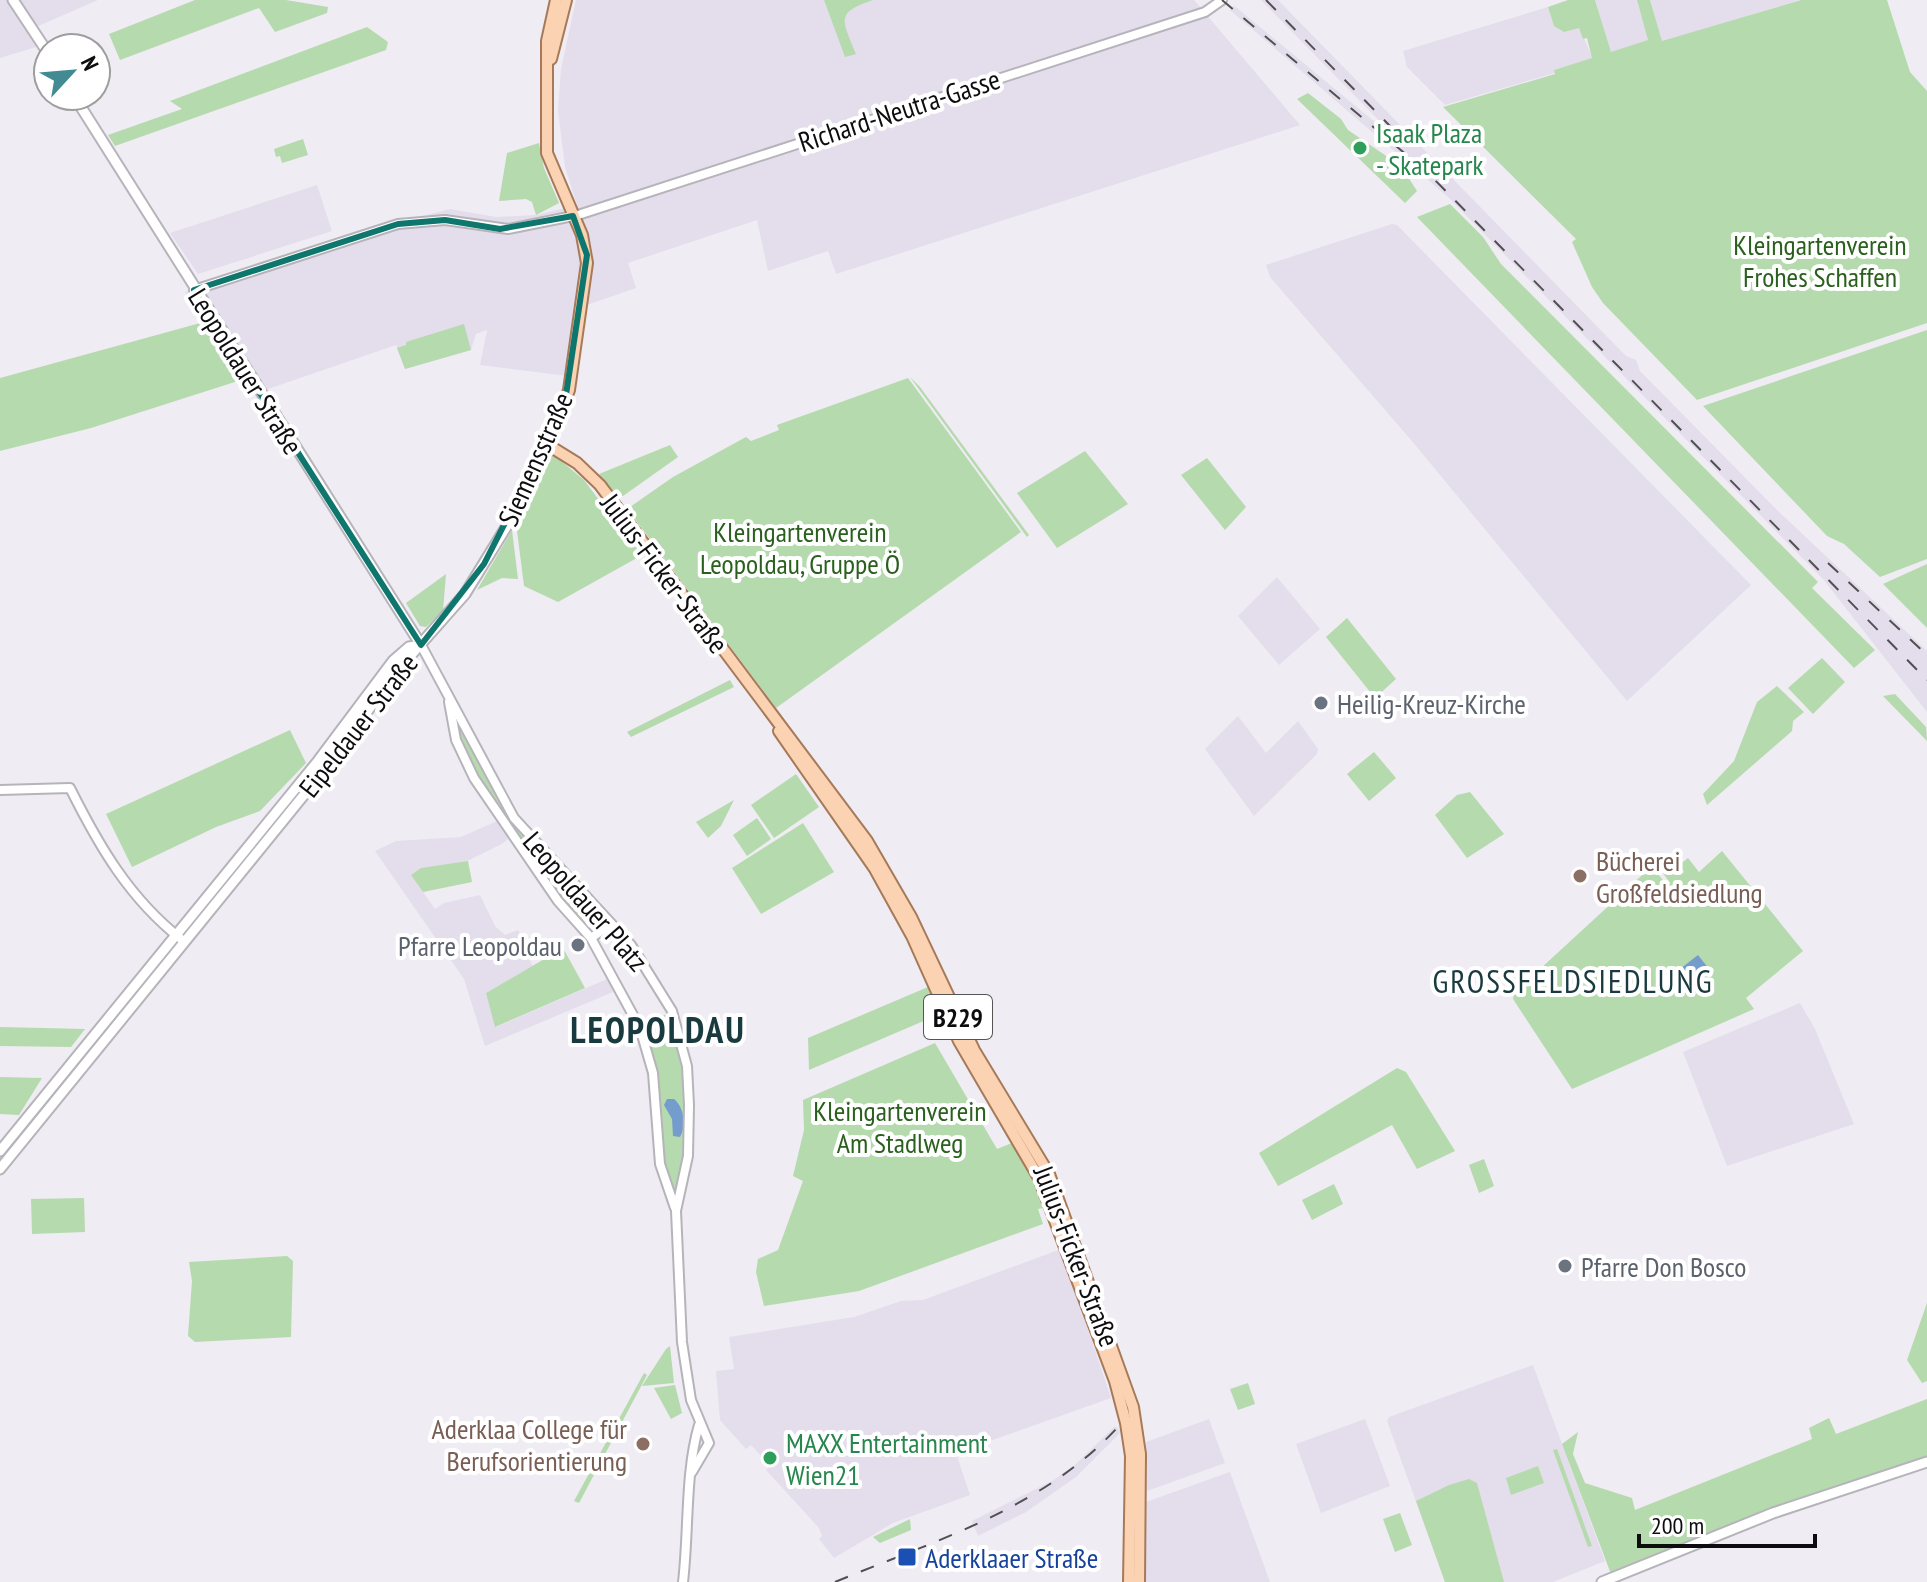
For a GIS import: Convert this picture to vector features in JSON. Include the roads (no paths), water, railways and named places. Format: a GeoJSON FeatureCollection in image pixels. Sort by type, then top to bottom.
{"type":"FeatureCollection","features":[{"type":"Feature","properties":{"kind":"main road"},"geometry":{"type":"LineString","coordinates":[[13,0],[34,32]]}},
{"type":"Feature","properties":{"kind":"main road","name":"Siemensstraße"},"geometry":{"type":"LineString","coordinates":[[549,65],[547,41],[556,0]]}},
{"type":"Feature","properties":{"kind":"main road","name":"Siemensstraße"},"geometry":{"type":"LineString","coordinates":[[421,645],[452,611],[523,497],[548,445],[569,390],[587,263],[584,241],[547,153],[545,99],[549,65],[566,0]]}},
{"type":"Feature","properties":{"kind":"main road","name":"Leopoldauer Straße"},"geometry":{"type":"LineString","coordinates":[[84,112],[421,645]]}},
{"type":"Feature","properties":{"kind":"main road","name":"Julius-Ficker-Straße"},"geometry":{"type":"LineString","coordinates":[[548,445],[577,463],[600,485],[770,715],[789,749],[836,810],[875,869],[912,936],[959,1041],[1027,1156],[1054,1213],[1126,1423],[1139,1582]]}},
{"type":"Feature","properties":{"kind":"main road","name":"Eipeldauer Straße"},"geometry":{"type":"LineString","coordinates":[[0,1151],[318,761],[393,661],[409,647],[421,645]]}},
{"type":"Feature","properties":{"kind":"main road","name":"Eipeldauer Straße"},"geometry":{"type":"LineString","coordinates":[[0,1169],[421,645]]}},
{"type":"Feature","properties":{"kind":"main road"},"geometry":{"type":"LineString","coordinates":[[1602,1582],[1773,1513],[1927,1462]]}},
{"type":"Feature","properties":{"kind":"main road","name":"Julius-Ficker-Straße"},"geometry":{"type":"LineString","coordinates":[[1129,1582],[1135,1545]]}},
{"type":"Feature","properties":{"kind":"street","name":"Richard-Neutra-Gasse"},"geometry":{"type":"LineString","coordinates":[[194,290],[398,224],[445,220],[508,229],[573,216],[1205,12],[1222,0]]}},
{"type":"Feature","properties":{"kind":"street","name":"Leopoldauer Platz"},"geometry":{"type":"LineString","coordinates":[[421,645],[514,818],[631,945],[672,1011],[687,1066],[688,1156],[676,1211],[681,1330],[687,1385],[699,1425]]}},
{"type":"Feature","properties":{"kind":"street","name":"Leopoldauer Platz"},"geometry":{"type":"LineString","coordinates":[[449,698],[456,740],[474,778],[558,901],[591,938],[640,1028],[653,1073],[660,1164],[676,1211]]}},
{"type":"Feature","properties":{"kind":"street"},"geometry":{"type":"LineString","coordinates":[[0,790],[70,788],[114,869],[185,942]]}},
{"type":"Feature","properties":{"kind":"street"},"geometry":{"type":"LineString","coordinates":[[591,938],[611,924]]}},
{"type":"Feature","properties":{"kind":"street"},"geometry":{"type":"LineString","coordinates":[[699,1425],[708,1442]]}},
{"type":"Feature","properties":{"kind":"street"},"geometry":{"type":"LineString","coordinates":[[683,1582],[693,1450],[699,1425]]}},
{"type":"Feature","properties":{"kind":"street"},"geometry":{"type":"LineString","coordinates":[[693,1450],[708,1442]]}},
{"type":"Feature","properties":{"kind":"street"},"geometry":{"type":"LineString","coordinates":[[692,1472],[708,1442]]}},
{"type":"Feature","properties":{"kind":"water"},"geometry":{"type":"Polygon","coordinates":[[[1698,955],[1709,969],[1692,983],[1680,969],[1698,955]]]}},
{"type":"Feature","properties":{"kind":"water"},"geometry":{"type":"Polygon","coordinates":[[[667,1099],[674,1099],[682,1112],[684,1122],[680,1137],[673,1136],[672,1119],[664,1105],[667,1099]]]}},
{"type":"Feature","properties":{"kind":"railway"},"geometry":{"type":"LineString","coordinates":[[1222,0],[1427,172],[1927,680]]}},
{"type":"Feature","properties":{"kind":"railway"},"geometry":{"type":"LineString","coordinates":[[1266,0],[1395,131]]}},
{"type":"Feature","properties":{"kind":"railway"},"geometry":{"type":"LineString","coordinates":[[1828,563],[1927,655]]}},
{"type":"Feature","properties":{"kind":"railway"},"geometry":{"type":"LineString","coordinates":[[835,1582],[948,1537],[1021,1502],[1087,1456],[1117,1428]]}},
{"type":"Feature","properties":{"kind":"place","name":"Isaak Plaza - Skatepark"},"geometry":{"type":"Point","coordinates":[1360,148]}},
{"type":"Feature","properties":{"kind":"place","name":"Heilig-Kreuz-Kirche"},"geometry":{"type":"Point","coordinates":[1321,703]}},
{"type":"Feature","properties":{"kind":"place","name":"Bücherei Großfeldsiedlung"},"geometry":{"type":"Point","coordinates":[1580,876]}},
{"type":"Feature","properties":{"kind":"place","name":"Pfarre Leopoldau"},"geometry":{"type":"Point","coordinates":[578,945]}},
{"type":"Feature","properties":{"kind":"place","name":"Pfarre Don Bosco"},"geometry":{"type":"Point","coordinates":[1565,1266]}},
{"type":"Feature","properties":{"kind":"place","name":"Aderklaa College für Berufsorientierung"},"geometry":{"type":"Point","coordinates":[643,1444]}},
{"type":"Feature","properties":{"kind":"place","name":"MAXX Entertainment Wien21"},"geometry":{"type":"Point","coordinates":[770,1458]}},
{"type":"Feature","properties":{"kind":"place","name":"Aderklaaer Straße"},"geometry":{"type":"Point","coordinates":[907,1557]}},
{"type":"Feature","properties":{"kind":"district","name":"GROSSFELDSIEDLUNG"},"geometry":{"type":"Point","coordinates":[1573,981]}},
{"type":"Feature","properties":{"kind":"district","name":"LEOPOLDAU"},"geometry":{"type":"Point","coordinates":[658,1029]}},
{"type":"Feature","properties":{"kind":"park label","name":"Kleingartenverein Frohes Schaffen"},"geometry":{"type":"Point","coordinates":[1820,260]}},
{"type":"Feature","properties":{"kind":"park label","name":"Kleingartenverein Leopoldau, Gruppe Ö"},"geometry":{"type":"Point","coordinates":[800,547]}},
{"type":"Feature","properties":{"kind":"park label","name":"Kleingartenverein Am Stadlweg"},"geometry":{"type":"Point","coordinates":[900,1126]}}]}
